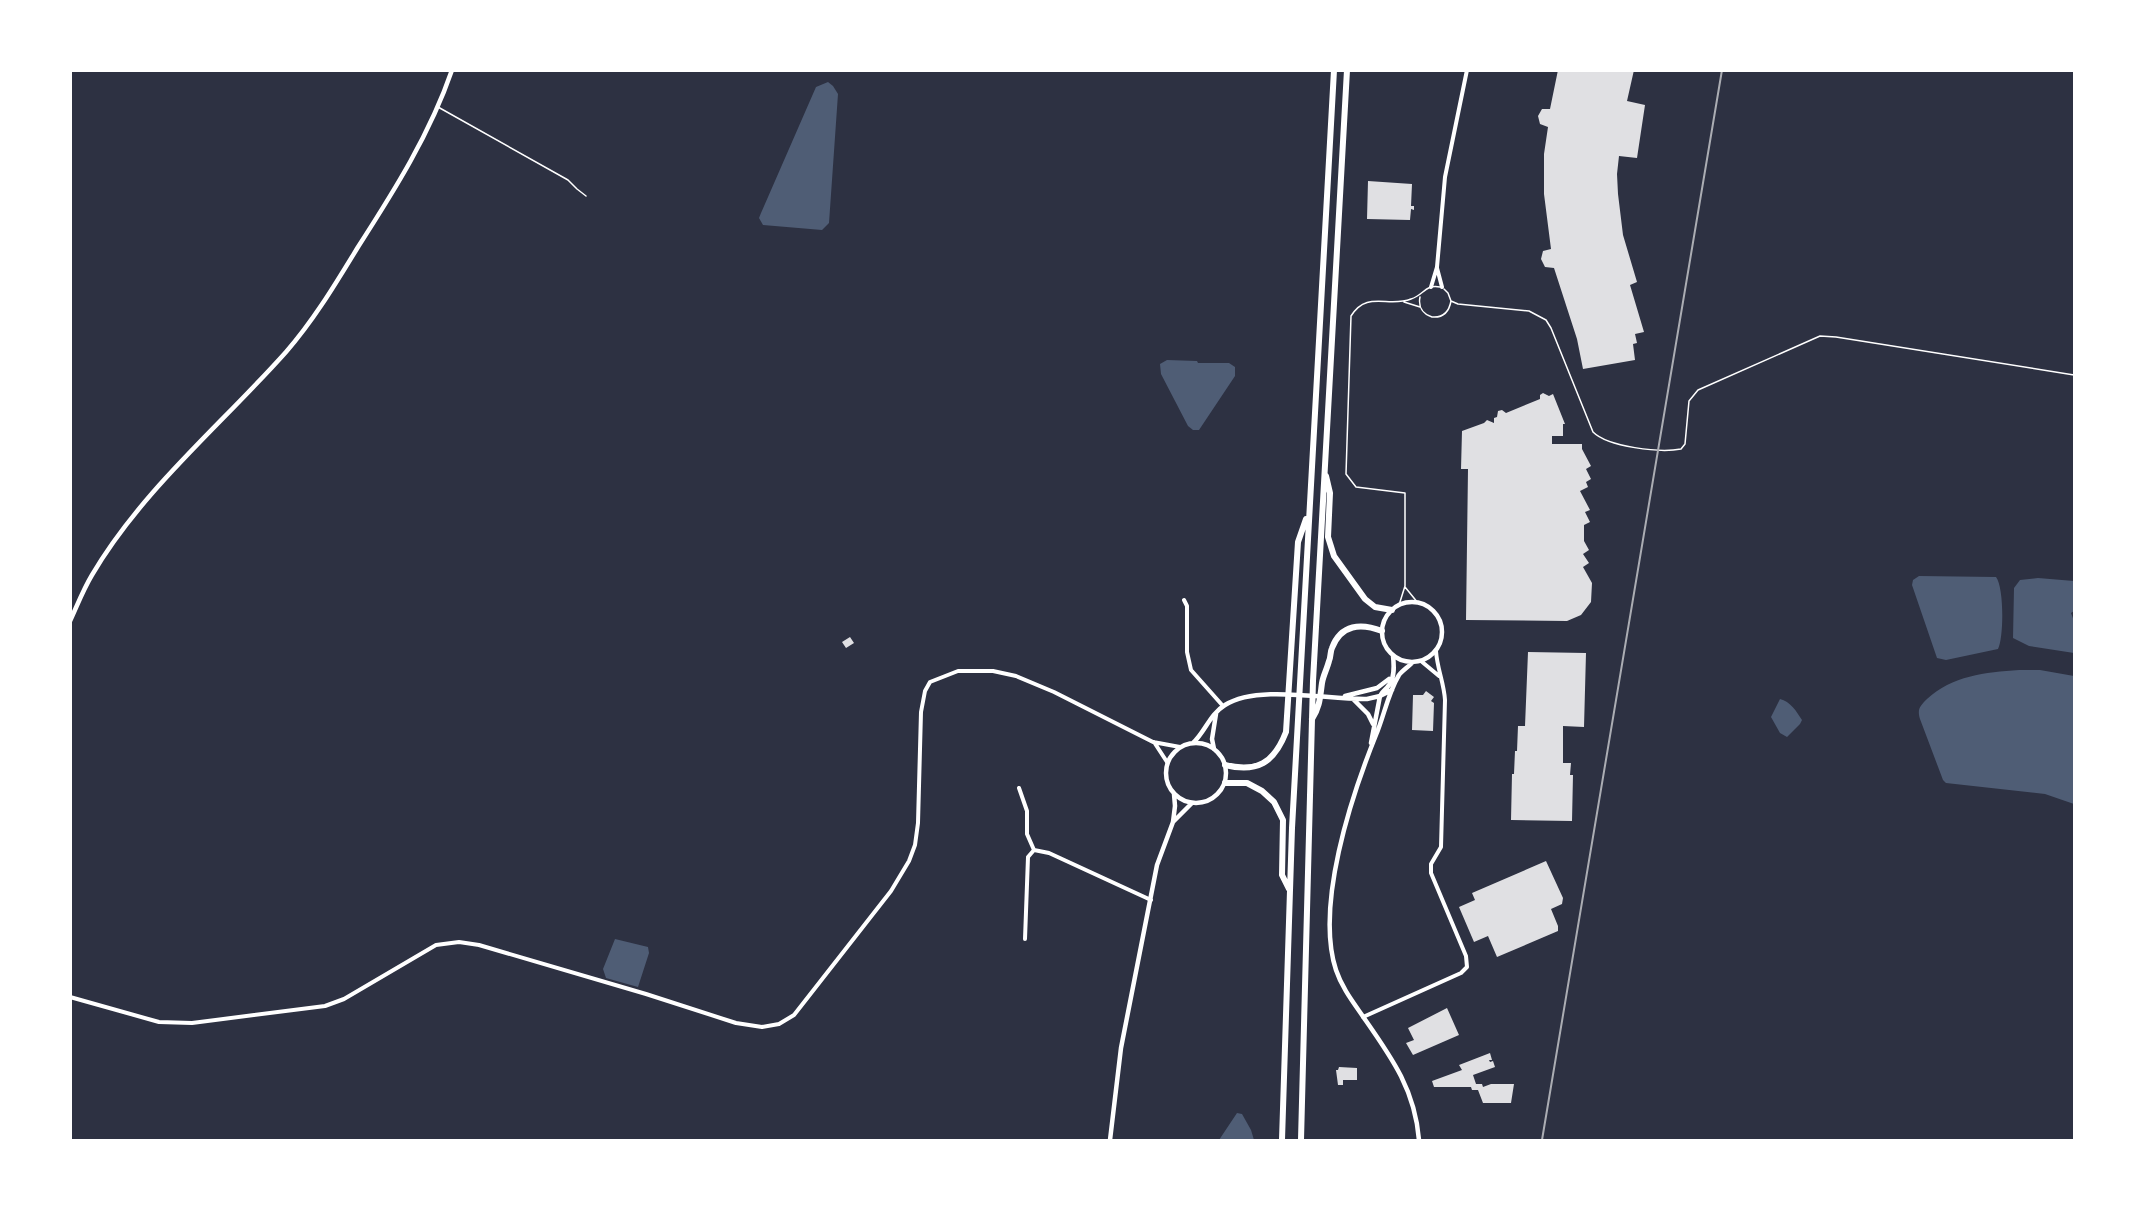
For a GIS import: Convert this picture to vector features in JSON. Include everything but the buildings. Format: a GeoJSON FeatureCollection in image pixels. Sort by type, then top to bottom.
{"type":"FeatureCollection","features":[{"type":"Feature","properties":{"kind":"highway"},"geometry":{"type":"LineString","coordinates":[[1282,1140],[1289,890],[1334,70]]}},
{"type":"Feature","properties":{"kind":"highway"},"geometry":{"type":"LineString","coordinates":[[1301,1140],[1312,719],[1347,70]]}},
{"type":"Feature","properties":{"kind":"highway"},"geometry":{"type":"LineString","coordinates":[[1324,471],[1330,493],[1328,537],[1334,555],[1365,599],[1375,607],[1392,610]]}},
{"type":"Feature","properties":{"kind":"highway"},"geometry":{"type":"LineString","coordinates":[[1225,765],[1242,768],[1262,765],[1281,745],[1286,732],[1298,542],[1309,513]]}},
{"type":"Feature","properties":{"kind":"highway"},"geometry":{"type":"LineString","coordinates":[[1312,719],[1319,708],[1322,681],[1332,648],[1338,637],[1346,629],[1354,626],[1362,625],[1382,631]]}},
{"type":"Feature","properties":{"kind":"highway"},"geometry":{"type":"LineString","coordinates":[[1225,783],[1247,783],[1262,791],[1274,802],[1283,820],[1282,875],[1289,890]]}},
{"type":"Feature","properties":{"kind":"street"},"geometry":{"type":"LineString","coordinates":[[70,621],[91,577],[136,512],[285,353],[315,315],[396,188],[423,139],[452,70]]}},
{"type":"Feature","properties":{"kind":"street"},"geometry":{"type":"LineString","coordinates":[[1432,286],[1437,267],[1445,177],[1467,70]]}},
{"type":"Feature","properties":{"kind":"street"},"geometry":{"type":"LineString","coordinates":[[1437,267],[1442,287]]}},
{"type":"Feature","properties":{"kind":"street"},"geometry":{"type":"LineString","coordinates":[[1184,600],[1187,606],[1187,652],[1191,670],[1223,706]]}},
{"type":"Feature","properties":{"kind":"street"},"geometry":{"type":"LineString","coordinates":[[1363,1017],[1461,974],[1467,967],[1466,956],[1431,873],[1431,864],[1441,847],[1445,700],[1436,651],[1442,636],[1442,621],[1436,612],[1418,603],[1399,605],[1385,619],[1382,631],[1383,641],[1393,656],[1412,663],[1421,661],[1436,651]]}},
{"type":"Feature","properties":{"kind":"street"},"geometry":{"type":"LineString","coordinates":[[1370,750],[1373,723],[1380,696],[1389,686],[1393,675],[1393,656]]}},
{"type":"Feature","properties":{"kind":"street"},"geometry":{"type":"LineString","coordinates":[[1421,661],[1440,676]]}},
{"type":"Feature","properties":{"kind":"street"},"geometry":{"type":"LineString","coordinates":[[1412,663],[1399,674],[1370,750],[1346,823],[1330,901],[1329,926],[1336,971],[1350,999],[1399,1069],[1418,1118],[1419,1140]]}},
{"type":"Feature","properties":{"kind":"street"},"geometry":{"type":"LineString","coordinates":[[70,997],[159,1022],[192,1023],[325,1006],[344,999],[436,945],[459,942],[479,945],[613,984],[736,1023],[762,1027],[779,1024],[794,1015],[891,891],[909,861],[915,845],[918,823],[921,712],[925,692],[930,682],[958,671],[993,671],[1016,676],[1054,692],[1153,742],[1180,747]]}},
{"type":"Feature","properties":{"kind":"street"},"geometry":{"type":"LineString","coordinates":[[1341,697],[1377,688],[1393,675]]}},
{"type":"Feature","properties":{"kind":"street"},"geometry":{"type":"LineString","coordinates":[[1193,743],[1201,736],[1208,722],[1223,706],[1236,699],[1252,695],[1268,695],[1353,699],[1380,696],[1393,689]]}},
{"type":"Feature","properties":{"kind":"street"},"geometry":{"type":"LineString","coordinates":[[1353,699],[1368,714],[1373,723]]}},
{"type":"Feature","properties":{"kind":"street"},"geometry":{"type":"LineString","coordinates":[[1173,794],[1182,800],[1202,803],[1212,799],[1225,783],[1225,765],[1214,749],[1212,739],[1216,714]]}},
{"type":"Feature","properties":{"kind":"street"},"geometry":{"type":"LineString","coordinates":[[1153,742],[1167,762]]}},
{"type":"Feature","properties":{"kind":"street"},"geometry":{"type":"LineString","coordinates":[[1110,1140],[1119,1058],[1157,865],[1173,822],[1175,806],[1173,794],[1166,779],[1167,762],[1172,753],[1180,747],[1193,743],[1200,743],[1214,749]]}},
{"type":"Feature","properties":{"kind":"street"},"geometry":{"type":"LineString","coordinates":[[1019,788],[1027,811],[1027,834],[1034,850]]}},
{"type":"Feature","properties":{"kind":"street"},"geometry":{"type":"LineString","coordinates":[[1173,822],[1192,803]]}},
{"type":"Feature","properties":{"kind":"street"},"geometry":{"type":"LineString","coordinates":[[1034,850],[1049,853],[1151,900]]}},
{"type":"Feature","properties":{"kind":"street"},"geometry":{"type":"LineString","coordinates":[[1025,939],[1028,857],[1034,850]]}},
{"type":"Feature","properties":{"kind":"lane"},"geometry":{"type":"LineString","coordinates":[[437,106],[568,180],[586,196]]}},
{"type":"Feature","properties":{"kind":"lane"},"geometry":{"type":"LineString","coordinates":[[1399,605],[1405,586],[1405,493],[1356,487],[1346,474],[1351,316],[1360,305],[1371,301],[1404,302],[1420,307],[1428,316],[1437,317],[1445,314],[1450,308],[1451,301],[1448,293],[1442,287],[1432,286],[1425,289],[1420,296],[1404,302]]}},
{"type":"Feature","properties":{"kind":"lane"},"geometry":{"type":"LineString","coordinates":[[1420,296],[1420,307]]}},
{"type":"Feature","properties":{"kind":"lane"},"geometry":{"type":"LineString","coordinates":[[1451,301],[1480,308],[1529,311],[1541,316],[1551,328],[1587,421],[1598,437],[1612,443],[1662,451],[1681,449],[1686,439],[1689,401],[1698,390],[1821,336],[1836,336],[2074,375]]}},
{"type":"Feature","properties":{"kind":"lane"},"geometry":{"type":"LineString","coordinates":[[1405,586],[1418,603]]}},
{"type":"Feature","properties":{"kind":"water"},"geometry":{"type":"Polygon","coordinates":[[[828,82],[838,94],[829,223],[822,230],[763,225],[759,218],[816,87],[828,82]]]}},
{"type":"Feature","properties":{"kind":"water"},"geometry":{"type":"Polygon","coordinates":[[[1167,360],[1229,363],[1235,367],[1235,376],[1199,430],[1193,430],[1188,426],[1161,374],[1160,364],[1167,360]]]}},
{"type":"Feature","properties":{"kind":"water"},"geometry":{"type":"Polygon","coordinates":[[[1919,576],[1996,577],[2001,591],[2002,612],[1998,649],[1946,660],[1937,658],[1912,585],[1913,580],[1919,576]]]}},
{"type":"Feature","properties":{"kind":"water"},"geometry":{"type":"Polygon","coordinates":[[[2038,578],[2074,581],[2074,611],[2071,613],[2074,621],[2074,653],[2029,646],[2013,638],[2014,588],[2020,580],[2038,578]]]}},
{"type":"Feature","properties":{"kind":"water"},"geometry":{"type":"Polygon","coordinates":[[[2040,670],[2074,676],[2074,804],[2045,794],[1946,783],[1943,780],[1920,719],[1921,706],[1937,691],[1958,680],[1994,672],[2040,670]]]}},
{"type":"Feature","properties":{"kind":"water"},"geometry":{"type":"Polygon","coordinates":[[[1780,699],[1790,704],[1802,720],[1787,737],[1780,733],[1771,717],[1780,699]]]}},
{"type":"Feature","properties":{"kind":"water"},"geometry":{"type":"Polygon","coordinates":[[[615,939],[648,947],[649,953],[638,987],[606,978],[603,969],[615,939]]]}},
{"type":"Feature","properties":{"kind":"water"},"geometry":{"type":"Polygon","coordinates":[[[1237,1113],[1242,1114],[1254,1140],[1219,1140],[1237,1113]]]}},
{"type":"Feature","properties":{"kind":"railway"},"geometry":{"type":"LineString","coordinates":[[1542,1140],[1722,70]]}}]}
